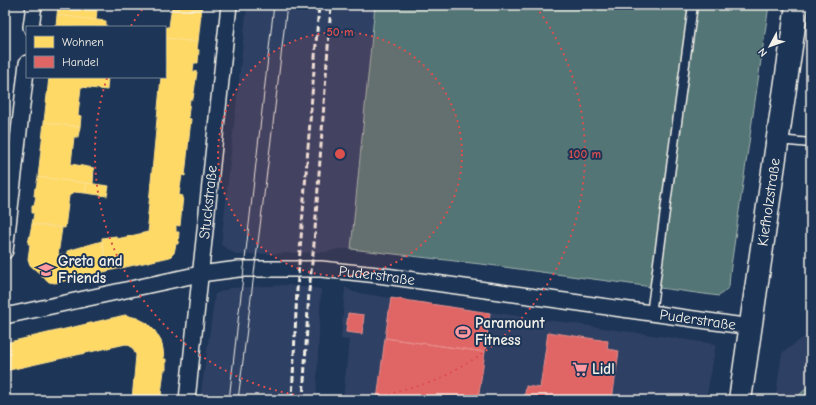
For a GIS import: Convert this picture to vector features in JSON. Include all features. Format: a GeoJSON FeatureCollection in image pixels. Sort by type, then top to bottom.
{"type":"FeatureCollection","features":[{"type":"Feature","properties":{"kind":"street"},"geometry":{"type":"LineString","coordinates":[[31,26],[34,5]]}},
{"type":"Feature","properties":{"kind":"street","name":"Stuckstraße"},"geometry":{"type":"LineString","coordinates":[[187,400],[229,5]]}},
{"type":"Feature","properties":{"kind":"street","name":"Kiefholzstraße"},"geometry":{"type":"LineString","coordinates":[[740,400],[797,5]]}},
{"type":"Feature","properties":{"kind":"street"},"geometry":{"type":"LineString","coordinates":[[5,251],[26,72]]}},
{"type":"Feature","properties":{"kind":"street","name":"Puderstraße"},"geometry":{"type":"LineString","coordinates":[[5,316],[200,274],[239,269],[328,270],[378,275],[751,328]]}},
{"type":"Feature","properties":{"kind":"lane"},"geometry":{"type":"LineString","coordinates":[[652,314],[693,5]]}},
{"type":"Feature","properties":{"kind":"lane"},"geometry":{"type":"LineString","coordinates":[[778,140],[811,143]]}},
{"type":"Feature","properties":{"kind":"shaded area"},"geometry":{"type":"Polygon","coordinates":[[[247,5],[375,5],[351,249],[338,249],[326,252],[237,255],[221,245],[247,5]]]}},
{"type":"Feature","properties":{"kind":"shaded area"},"geometry":{"type":"Polygon","coordinates":[[[287,285],[321,289],[316,400],[200,400],[215,294],[230,288],[287,285]]]}},
{"type":"Feature","properties":{"kind":"shaded area"},"geometry":{"type":"Polygon","coordinates":[[[345,287],[353,292],[391,298],[716,344],[706,400],[343,400],[349,340],[341,339],[345,287]]]}},
{"type":"Feature","properties":{"kind":"shaded area"},"geometry":{"type":"Polygon","coordinates":[[[811,332],[811,384],[794,400],[775,400],[782,353],[811,332]]]}},
{"type":"Feature","properties":{"kind":"green space"},"geometry":{"type":"Polygon","coordinates":[[[375,5],[769,5],[729,287],[719,296],[489,265],[351,249],[375,5]]]}},
{"type":"Feature","properties":{"kind":"green space"},"geometry":{"type":"Polygon","coordinates":[[[811,384],[811,400],[794,400],[811,384]]]}},
{"type":"Feature","properties":{"kind":"building: Wohnen"},"geometry":{"type":"Polygon","coordinates":[[[58,5],[91,5],[91,9],[97,10],[96,20],[57,15],[58,5]]]}},
{"type":"Feature","properties":{"kind":"building: Wohnen"},"geometry":{"type":"Polygon","coordinates":[[[172,5],[202,5],[198,42],[166,38],[166,27],[169,27],[172,5]]]}},
{"type":"Feature","properties":{"kind":"building: Wohnen"},"geometry":{"type":"Polygon","coordinates":[[[5,6],[9,7],[7,43],[5,42],[5,6]]]}},
{"type":"Feature","properties":{"kind":"building: Wohnen"},"geometry":{"type":"Polygon","coordinates":[[[57,15],[106,21],[106,26],[56,26],[57,15]]]}},
{"type":"Feature","properties":{"kind":"building: Wohnen"},"geometry":{"type":"Polygon","coordinates":[[[166,38],[198,42],[198,63],[194,63],[193,71],[197,72],[193,99],[190,99],[188,118],[191,119],[185,176],[182,175],[179,195],[183,196],[180,226],[176,225],[176,232],[179,232],[178,244],[176,244],[174,253],[170,257],[108,271],[102,238],[116,236],[117,239],[148,232],[149,224],[147,224],[161,78],[166,78],[166,38]]]}},
{"type":"Feature","properties":{"kind":"building: Wohnen"},"geometry":{"type":"Polygon","coordinates":[[[49,78],[108,78],[107,90],[81,87],[78,115],[81,116],[80,127],[44,122],[49,78]]]}},
{"type":"Feature","properties":{"kind":"building: Wohnen"},"geometry":{"type":"Polygon","coordinates":[[[44,122],[80,127],[78,137],[74,137],[71,164],[94,168],[93,184],[38,177],[44,122]]]}},
{"type":"Feature","properties":{"kind":"building: Wohnen"},"geometry":{"type":"Polygon","coordinates":[[[38,177],[87,183],[85,193],[74,192],[69,196],[65,228],[32,224],[34,213],[32,213],[32,205],[34,205],[36,196],[34,196],[38,177]]]}},
{"type":"Feature","properties":{"kind":"building: Wohnen"},"geometry":{"type":"Polygon","coordinates":[[[87,183],[109,186],[107,196],[85,193],[87,183]]]}},
{"type":"Feature","properties":{"kind":"building: Wohnen"},"geometry":{"type":"Polygon","coordinates":[[[32,224],[62,228],[58,255],[67,254],[67,251],[102,241],[108,271],[55,283],[49,282],[30,265],[28,259],[30,244],[28,244],[32,224]]]}},
{"type":"Feature","properties":{"kind":"building: Wohnen"},"geometry":{"type":"Polygon","coordinates":[[[125,315],[137,318],[147,323],[155,331],[161,341],[164,359],[166,359],[166,370],[164,370],[161,395],[163,395],[162,400],[132,400],[136,355],[132,347],[126,344],[5,371],[5,343],[125,315]]]}},
{"type":"Feature","properties":{"kind":"building: Handel"},"geometry":{"type":"Polygon","coordinates":[[[391,298],[490,313],[485,352],[385,338],[391,298]]]}},
{"type":"Feature","properties":{"kind":"building: Handel"},"geometry":{"type":"Polygon","coordinates":[[[348,313],[364,315],[362,334],[346,332],[348,313]]]}},
{"type":"Feature","properties":{"kind":"building: Handel","name":"Lidl"},"geometry":{"type":"Polygon","coordinates":[[[548,332],[608,341],[607,349],[619,351],[612,400],[524,400],[526,386],[540,388],[548,332]]]}},
{"type":"Feature","properties":{"kind":"building: Handel"},"geometry":{"type":"Polygon","coordinates":[[[385,338],[485,352],[478,400],[377,400],[385,338]]]}},
{"type":"Feature","properties":{"kind":"tram line"},"geometry":{"type":"LineString","coordinates":[[229,400],[274,5]]}},
{"type":"Feature","properties":{"kind":"tram line"},"geometry":{"type":"LineString","coordinates":[[238,400],[287,5]]}},
{"type":"Feature","properties":{"kind":"railway"},"geometry":{"type":"LineString","coordinates":[[292,400],[297,290],[319,5]]}},
{"type":"Feature","properties":{"kind":"railway"},"geometry":{"type":"LineString","coordinates":[[303,400],[309,291],[314,244],[331,5]]}},
{"type":"Feature","properties":{"kind":"place","name":"Greta and Friends"},"geometry":{"type":"Point","coordinates":[46,270]}},
{"type":"Feature","properties":{"kind":"place","name":"Paramount Fitness"},"geometry":{"type":"Point","coordinates":[463,332]}},
{"type":"Feature","properties":{"kind":"place","name":"Lidl"},"geometry":{"type":"Point","coordinates":[580,369]}}]}
